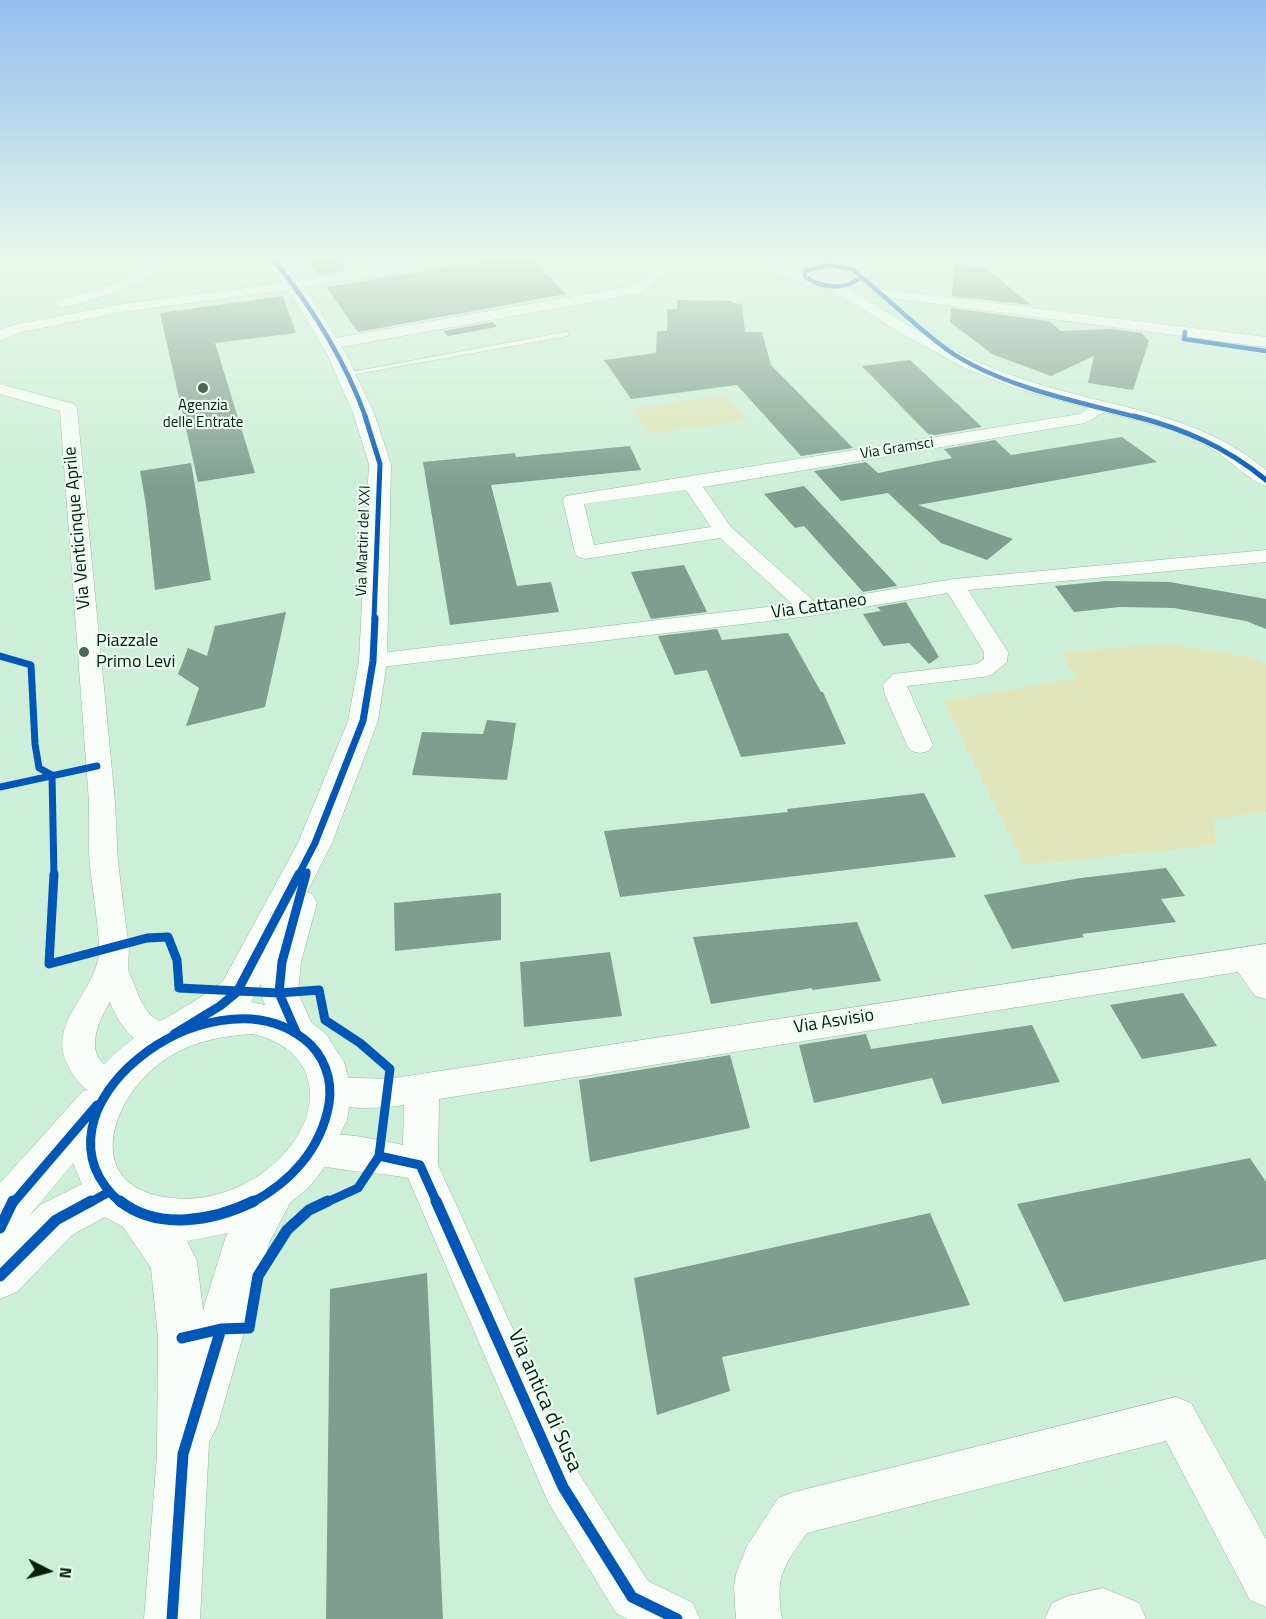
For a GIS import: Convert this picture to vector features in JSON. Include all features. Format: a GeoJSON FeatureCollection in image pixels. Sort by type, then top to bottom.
{"type":"FeatureCollection","features":[{"type":"Feature","properties":{"kind":"street","name":"Via Martiri del XXI"},"geometry":{"type":"LineString","coordinates":[[296,1032],[279,993],[282,962],[315,843],[363,721],[373,661],[380,464],[374,436],[325,335]]}},
{"type":"Feature","properties":{"kind":"street"},"geometry":{"type":"LineString","coordinates":[[330,344],[384,335]]}},
{"type":"Feature","properties":{"kind":"street"},"geometry":{"type":"LineString","coordinates":[[910,335],[953,356],[1018,383],[1182,428],[1214,442],[1248,464],[1266,480]]}},
{"type":"Feature","properties":{"kind":"street"},"geometry":{"type":"LineString","coordinates":[[928,335],[953,356]]}},
{"type":"Feature","properties":{"kind":"street"},"geometry":{"type":"LineString","coordinates":[[1207,335],[1266,342]]}},
{"type":"Feature","properties":{"kind":"street","name":"Via Venticinque Aprile"},"geometry":{"type":"LineString","coordinates":[[0,389],[68,408],[102,802],[104,863],[114,948],[113,970]]}},
{"type":"Feature","properties":{"kind":"street","name":"Via Gramsci"},"geometry":{"type":"LineString","coordinates":[[724,531],[585,553],[573,500],[691,483],[1085,418],[1100,407]]}},
{"type":"Feature","properties":{"kind":"street"},"geometry":{"type":"LineString","coordinates":[[691,483],[724,531],[810,609]]}},
{"type":"Feature","properties":{"kind":"street","name":"Via Cattaneo"},"geometry":{"type":"LineString","coordinates":[[373,661],[810,609],[954,585],[1266,556]]}},
{"type":"Feature","properties":{"kind":"street"},"geometry":{"type":"LineString","coordinates":[[920,745],[897,695],[895,685],[901,679],[983,669],[995,662],[996,652],[954,585]]}},
{"type":"Feature","properties":{"kind":"street","name":"Via Martiri del XXI"},"geometry":{"type":"LineString","coordinates":[[172,1619],[183,1454],[182,1338],[174,1261],[94,1164],[92,1132],[107,1092],[125,1069],[168,1036],[220,1006],[237,992],[315,843]]}},
{"type":"Feature","properties":{"kind":"street"},"geometry":{"type":"LineString","coordinates":[[1256,957],[1266,987]]}},
{"type":"Feature","properties":{"kind":"street","name":"Via Asvisio"},"geometry":{"type":"LineString","coordinates":[[331,1090],[388,1093],[1256,957]]}},
{"type":"Feature","properties":{"kind":"street"},"geometry":{"type":"LineString","coordinates":[[113,970],[127,1006],[139,1024],[168,1036]]}},
{"type":"Feature","properties":{"kind":"street"},"geometry":{"type":"LineString","coordinates":[[0,1228],[15,1198],[107,1092],[87,1069],[77,1047],[82,1027],[113,970]]}},
{"type":"Feature","properties":{"kind":"street","name":"Via Martiri del XXI"},"geometry":{"type":"LineString","coordinates":[[124,1203],[171,1220],[205,1218],[240,1208],[273,1191],[295,1171],[313,1149],[327,1120],[331,1090],[328,1072],[321,1057],[310,1043],[296,1032],[275,1023],[252,1018],[226,1018],[200,1024],[168,1036]]}},
{"type":"Feature","properties":{"kind":"street"},"geometry":{"type":"LineString","coordinates":[[313,1149],[379,1156],[420,1165],[422,1086]]}},
{"type":"Feature","properties":{"kind":"street","name":"Via antica di Susa"},"geometry":{"type":"LineString","coordinates":[[420,1165],[563,1487],[632,1597],[677,1619]]}},
{"type":"Feature","properties":{"kind":"street","name":"Via Martiri del XXI"},"geometry":{"type":"LineString","coordinates":[[183,1454],[249,1236],[273,1191]]}},
{"type":"Feature","properties":{"kind":"street"},"geometry":{"type":"LineString","coordinates":[[0,1276],[56,1220],[124,1203]]}},
{"type":"Feature","properties":{"kind":"street"},"geometry":{"type":"LineString","coordinates":[[759,1619],[754,1596],[762,1559],[794,1514],[1176,1418],[1266,1584]]}},
{"type":"Feature","properties":{"kind":"street"},"geometry":{"type":"LineString","coordinates":[[1068,1619],[1103,1611],[1123,1619]]}},
{"type":"Feature","properties":{"kind":"lane"},"geometry":{"type":"LineString","coordinates":[[345,374],[562,335]]}},
{"type":"Feature","properties":{"kind":"green space"},"geometry":{"type":"Polygon","coordinates":[[[725,395],[747,420],[650,434],[632,408],[725,395]]]}},
{"type":"Feature","properties":{"kind":"green space"},"geometry":{"type":"Polygon","coordinates":[[[1170,644],[1254,658],[1266,665],[1266,812],[1214,819],[1216,845],[1025,865],[944,701],[1076,678],[1061,652],[1170,644]]]}},
{"type":"Feature","properties":{"kind":"building"},"geometry":{"type":"Polygon","coordinates":[[[165,335],[283,335],[215,343],[255,473],[198,482],[165,335]]]}},
{"type":"Feature","properties":{"kind":"building"},"geometry":{"type":"Polygon","coordinates":[[[657,335],[763,335],[771,365],[853,448],[801,456],[737,385],[631,399],[604,360],[656,353],[657,335]]]}},
{"type":"Feature","properties":{"kind":"building"},"geometry":{"type":"Polygon","coordinates":[[[966,335],[1143,335],[1149,341],[1133,390],[1088,383],[1094,356],[1051,376],[992,354],[966,335]]]}},
{"type":"Feature","properties":{"kind":"building"},"geometry":{"type":"Polygon","coordinates":[[[910,360],[982,427],[930,436],[862,366],[910,360]]]}},
{"type":"Feature","properties":{"kind":"building"},"geometry":{"type":"Polygon","coordinates":[[[1122,437],[1157,462],[918,505],[1013,539],[987,560],[941,543],[888,493],[841,501],[814,471],[866,462],[878,473],[952,458],[944,449],[995,440],[1011,455],[1122,437]]]}},
{"type":"Feature","properties":{"kind":"building"},"geometry":{"type":"Polygon","coordinates":[[[630,446],[641,470],[491,485],[517,586],[551,582],[559,612],[450,625],[423,462],[515,453],[516,457],[630,446]]]}},
{"type":"Feature","properties":{"kind":"building"},"geometry":{"type":"Polygon","coordinates":[[[191,463],[211,580],[155,590],[140,471],[191,463]]]}},
{"type":"Feature","properties":{"kind":"building"},"geometry":{"type":"Polygon","coordinates":[[[804,486],[897,586],[863,592],[804,526],[795,528],[764,494],[804,486]]]}},
{"type":"Feature","properties":{"kind":"building"},"geometry":{"type":"Polygon","coordinates":[[[684,565],[707,612],[651,619],[631,572],[684,565]]]}},
{"type":"Feature","properties":{"kind":"building"},"geometry":{"type":"Polygon","coordinates":[[[1106,581],[1170,582],[1266,599],[1266,629],[1246,621],[1174,608],[1120,607],[1074,612],[1055,586],[1106,581]]]}},
{"type":"Feature","properties":{"kind":"building"},"geometry":{"type":"Polygon","coordinates":[[[906,602],[939,657],[929,664],[909,643],[883,646],[863,614],[881,611],[877,607],[906,602]]]}},
{"type":"Feature","properties":{"kind":"building"},"geometry":{"type":"Polygon","coordinates":[[[286,612],[265,707],[186,726],[199,688],[178,674],[188,648],[207,656],[215,626],[286,612]]]}},
{"type":"Feature","properties":{"kind":"building"},"geometry":{"type":"Polygon","coordinates":[[[717,629],[722,640],[788,633],[823,692],[846,744],[741,757],[707,670],[675,675],[658,636],[717,629]]]}},
{"type":"Feature","properties":{"kind":"building"},"geometry":{"type":"Polygon","coordinates":[[[487,720],[516,723],[507,780],[412,775],[422,732],[483,734],[487,720]]]}},
{"type":"Feature","properties":{"kind":"building"},"geometry":{"type":"Polygon","coordinates":[[[924,793],[956,857],[620,897],[604,831],[788,812],[787,809],[924,793]]]}},
{"type":"Feature","properties":{"kind":"building"},"geometry":{"type":"Polygon","coordinates":[[[1166,868],[1185,896],[1161,899],[1176,922],[1082,934],[1084,937],[1012,949],[984,895],[1081,878],[1166,868]]]}},
{"type":"Feature","properties":{"kind":"building"},"geometry":{"type":"Polygon","coordinates":[[[501,893],[501,940],[395,951],[394,903],[501,893]]]}},
{"type":"Feature","properties":{"kind":"building"},"geometry":{"type":"Polygon","coordinates":[[[857,922],[881,981],[812,990],[812,988],[711,1004],[693,937],[857,922]]]}},
{"type":"Feature","properties":{"kind":"building"},"geometry":{"type":"Polygon","coordinates":[[[610,952],[622,1016],[524,1027],[520,962],[610,952]]]}},
{"type":"Feature","properties":{"kind":"building"},"geometry":{"type":"Polygon","coordinates":[[[1183,993],[1217,1046],[1142,1059],[1110,1005],[1183,993]]]}},
{"type":"Feature","properties":{"kind":"building"},"geometry":{"type":"Polygon","coordinates":[[[1032,1025],[1060,1082],[942,1104],[932,1078],[814,1103],[799,1045],[866,1034],[871,1049],[1032,1025]]]}},
{"type":"Feature","properties":{"kind":"building"},"geometry":{"type":"Polygon","coordinates":[[[730,1055],[750,1128],[590,1162],[579,1080],[730,1055]]]}},
{"type":"Feature","properties":{"kind":"building"},"geometry":{"type":"Polygon","coordinates":[[[1250,1158],[1266,1182],[1266,1259],[1064,1302],[1017,1204],[1250,1158]]]}},
{"type":"Feature","properties":{"kind":"building"},"geometry":{"type":"Polygon","coordinates":[[[930,1213],[970,1305],[722,1357],[730,1391],[657,1415],[634,1278],[930,1213]]]}},
{"type":"Feature","properties":{"kind":"building"},"geometry":{"type":"Polygon","coordinates":[[[427,1273],[443,1619],[326,1619],[330,1289],[427,1273]]]}},
{"type":"Feature","properties":{"kind":"cycle path"},"geometry":{"type":"LineString","coordinates":[[174,1034],[220,1006],[237,992],[315,843],[363,721],[373,661],[380,464],[364,413],[325,335]]}},
{"type":"Feature","properties":{"kind":"cycle path"},"geometry":{"type":"LineString","coordinates":[[928,335],[950,352],[998,376],[1042,391],[1189,432],[1227,451],[1266,480]]}},
{"type":"Feature","properties":{"kind":"cycle path"},"geometry":{"type":"LineString","coordinates":[[1185,335],[1184,339],[1266,351]]}},
{"type":"Feature","properties":{"kind":"cycle path"},"geometry":{"type":"LineString","coordinates":[[0,656],[31,665],[35,744],[39,768],[52,775]]}},
{"type":"Feature","properties":{"kind":"cycle path"},"geometry":{"type":"LineString","coordinates":[[0,787],[97,766]]}},
{"type":"Feature","properties":{"kind":"cycle path"},"geometry":{"type":"LineString","coordinates":[[52,775],[55,846],[49,964],[147,938],[168,937],[177,960],[179,988],[279,993],[319,990],[325,1020],[360,1043],[390,1069],[379,1156],[358,1188],[309,1210],[287,1230],[258,1276],[249,1328],[221,1329],[182,1338]]}},
{"type":"Feature","properties":{"kind":"cycle path"},"geometry":{"type":"LineString","coordinates":[[296,1032],[279,993],[282,962],[307,872]]}},
{"type":"Feature","properties":{"kind":"cycle path"},"geometry":{"type":"LineString","coordinates":[[252,1018],[280,1025],[295,1032],[312,1045],[323,1062],[329,1080],[326,1120],[307,1158],[294,1173],[275,1188],[230,1212],[199,1219],[177,1220],[148,1215],[127,1207],[106,1187],[93,1156],[94,1124],[107,1092],[121,1073],[139,1056],[158,1043],[203,1024],[252,1018]]}},
{"type":"Feature","properties":{"kind":"cycle path"},"geometry":{"type":"LineString","coordinates":[[0,1228],[15,1198],[97,1105]]}},
{"type":"Feature","properties":{"kind":"cycle path"},"geometry":{"type":"LineString","coordinates":[[379,1156],[420,1165],[563,1487],[632,1597],[677,1619]]}},
{"type":"Feature","properties":{"kind":"cycle path"},"geometry":{"type":"LineString","coordinates":[[0,1276],[56,1220],[109,1192]]}},
{"type":"Feature","properties":{"kind":"cycle path"},"geometry":{"type":"LineString","coordinates":[[172,1619],[183,1454],[221,1329]]}},
{"type":"Feature","properties":{"kind":"place","name":"Agenzia delle Entrate"},"geometry":{"type":"Point","coordinates":[203,388]}},
{"type":"Feature","properties":{"kind":"place","name":"Piazzale Primo Levi"},"geometry":{"type":"Point","coordinates":[84,652]}}]}
